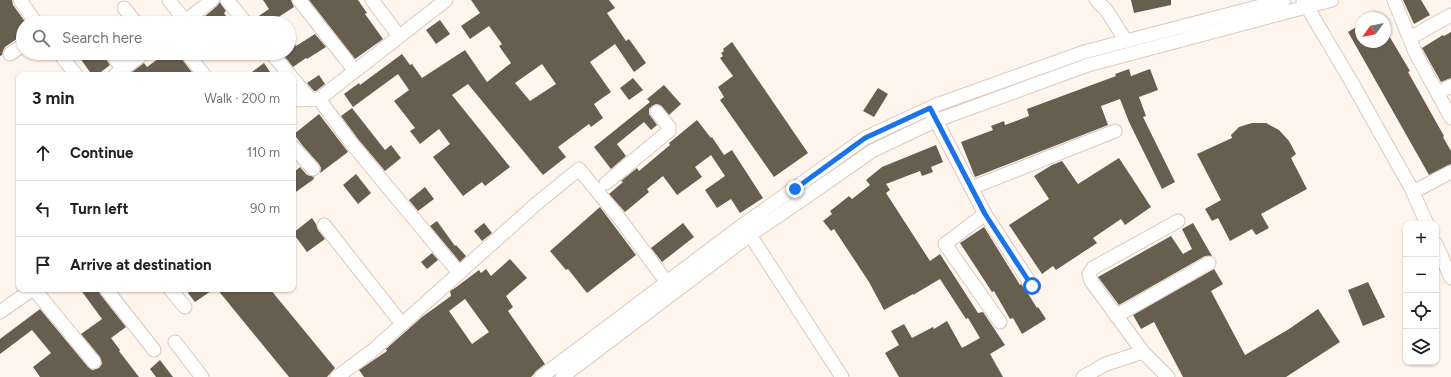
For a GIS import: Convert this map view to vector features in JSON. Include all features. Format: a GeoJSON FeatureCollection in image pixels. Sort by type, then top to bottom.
{"type":"FeatureCollection","features":[{"type":"Feature","properties":{"kind":"street"},"geometry":{"type":"LineString","coordinates":[[20,0],[31,16]]}},
{"type":"Feature","properties":{"kind":"street"},"geometry":{"type":"LineString","coordinates":[[169,0],[180,16]]}},
{"type":"Feature","properties":{"kind":"street"},"geometry":{"type":"LineString","coordinates":[[192,16],[212,0]]}},
{"type":"Feature","properties":{"kind":"street"},"geometry":{"type":"LineString","coordinates":[[227,0],[240,16]]}},
{"type":"Feature","properties":{"kind":"street"},"geometry":{"type":"LineString","coordinates":[[299,0],[355,71]]}},
{"type":"Feature","properties":{"kind":"street"},"geometry":{"type":"LineString","coordinates":[[372,0],[399,36]]}},
{"type":"Feature","properties":{"kind":"street"},"geometry":{"type":"LineString","coordinates":[[296,100],[315,100],[355,71],[446,0]]}},
{"type":"Feature","properties":{"kind":"street"},"geometry":{"type":"LineString","coordinates":[[1096,0],[1107,11],[1126,41]]}},
{"type":"Feature","properties":{"kind":"street"},"geometry":{"type":"LineString","coordinates":[[562,377],[740,227],[865,138],[930,108],[1084,52],[1284,0]]}},
{"type":"Feature","properties":{"kind":"street"},"geometry":{"type":"LineString","coordinates":[[541,377],[670,287],[800,201],[872,151],[935,120],[1088,65],[1305,4],[1332,0]]}},
{"type":"Feature","properties":{"kind":"street"},"geometry":{"type":"LineString","coordinates":[[1394,0],[1416,54],[1451,118]]}},
{"type":"Feature","properties":{"kind":"street"},"geometry":{"type":"LineString","coordinates":[[1305,4],[1351,81],[1413,192],[1426,221]]}},
{"type":"Feature","properties":{"kind":"street"},"geometry":{"type":"LineString","coordinates":[[124,8],[130,16]]}},
{"type":"Feature","properties":{"kind":"street"},"geometry":{"type":"LineString","coordinates":[[1410,38],[1451,14]]}},
{"type":"Feature","properties":{"kind":"street"},"geometry":{"type":"LineString","coordinates":[[10,54],[16,50]]}},
{"type":"Feature","properties":{"kind":"street"},"geometry":{"type":"LineString","coordinates":[[64,60],[74,72]]}},
{"type":"Feature","properties":{"kind":"street"},"geometry":{"type":"LineString","coordinates":[[114,60],[119,72],[135,60]]}},
{"type":"Feature","properties":{"kind":"street"},"geometry":{"type":"LineString","coordinates":[[192,60],[202,72]]}},
{"type":"Feature","properties":{"kind":"street"},"geometry":{"type":"LineString","coordinates":[[277,60],[287,72]]}},
{"type":"Feature","properties":{"kind":"street"},"geometry":{"type":"LineString","coordinates":[[296,82],[315,100],[459,273]]}},
{"type":"Feature","properties":{"kind":"street"},"geometry":{"type":"LineString","coordinates":[[1438,93],[1451,86]]}},
{"type":"Feature","properties":{"kind":"street"},"geometry":{"type":"LineString","coordinates":[[930,108],[985,214],[1032,286]]}},
{"type":"Feature","properties":{"kind":"street"},"geometry":{"type":"LineString","coordinates":[[601,187],[669,131],[669,127],[657,112]]}},
{"type":"Feature","properties":{"kind":"street"},"geometry":{"type":"LineString","coordinates":[[971,188],[1114,131]]}},
{"type":"Feature","properties":{"kind":"street"},"geometry":{"type":"LineString","coordinates":[[296,149],[313,169]]}},
{"type":"Feature","properties":{"kind":"street"},"geometry":{"type":"LineString","coordinates":[[337,377],[372,351],[535,205],[579,169],[601,187],[620,219],[670,287]]}},
{"type":"Feature","properties":{"kind":"street"},"geometry":{"type":"LineString","coordinates":[[1413,192],[1451,172]]}},
{"type":"Feature","properties":{"kind":"street"},"geometry":{"type":"LineString","coordinates":[[985,214],[945,244],[1000,322]]}},
{"type":"Feature","properties":{"kind":"street"},"geometry":{"type":"LineString","coordinates":[[1168,377],[1143,352],[1091,281],[1089,274],[1093,268],[1178,221]]}},
{"type":"Feature","properties":{"kind":"street"},"geometry":{"type":"LineString","coordinates":[[324,225],[402,324]]}},
{"type":"Feature","properties":{"kind":"street"},"geometry":{"type":"LineString","coordinates":[[750,234],[842,377]]}},
{"type":"Feature","properties":{"kind":"street"},"geometry":{"type":"LineString","coordinates":[[1439,251],[1451,278]]}},
{"type":"Feature","properties":{"kind":"street"},"geometry":{"type":"LineString","coordinates":[[1116,316],[1209,263]]}},
{"type":"Feature","properties":{"kind":"street"},"geometry":{"type":"LineString","coordinates":[[0,312],[29,292]]}},
{"type":"Feature","properties":{"kind":"street"},"geometry":{"type":"LineString","coordinates":[[36,292],[94,362]]}},
{"type":"Feature","properties":{"kind":"street"},"geometry":{"type":"LineString","coordinates":[[108,292],[154,350]]}},
{"type":"Feature","properties":{"kind":"street"},"geometry":{"type":"LineString","coordinates":[[172,292],[185,307]]}},
{"type":"Feature","properties":{"kind":"street"},"geometry":{"type":"LineString","coordinates":[[175,342],[202,377]]}},
{"type":"Feature","properties":{"kind":"street"},"geometry":{"type":"LineString","coordinates":[[1083,377],[1106,364],[1143,352]]}},
{"type":"Feature","properties":{"kind":"building"},"geometry":{"type":"Polygon","coordinates":[[[0,0],[12,0],[13,5],[21,16],[16,16],[16,39],[5,47],[2,55],[0,56],[0,0]]]}},
{"type":"Feature","properties":{"kind":"building"},"geometry":{"type":"Polygon","coordinates":[[[263,0],[291,0],[294,7],[280,16],[259,16],[269,9],[263,0]]]}},
{"type":"Feature","properties":{"kind":"building"},"geometry":{"type":"Polygon","coordinates":[[[309,0],[358,0],[367,13],[365,14],[383,39],[355,59],[309,0]]]}},
{"type":"Feature","properties":{"kind":"building"},"geometry":{"type":"Polygon","coordinates":[[[471,0],[609,0],[615,8],[607,13],[626,41],[629,39],[646,63],[634,72],[615,44],[590,62],[611,92],[594,104],[603,118],[591,127],[589,124],[558,147],[566,157],[543,175],[468,84],[452,95],[510,167],[485,186],[482,182],[463,196],[433,157],[450,144],[439,129],[420,144],[410,131],[415,128],[394,101],[409,90],[398,74],[353,107],[344,94],[359,83],[360,85],[402,54],[410,65],[412,64],[422,78],[465,50],[487,82],[511,63],[499,46],[502,44],[489,26],[470,39],[461,26],[480,13],[471,0]],[[542,64],[515,83],[530,101],[556,84],[542,64]]]}},
{"type":"Feature","properties":{"kind":"building"},"geometry":{"type":"Polygon","coordinates":[[[1131,0],[1171,0],[1171,5],[1134,13],[1131,0]]]}},
{"type":"Feature","properties":{"kind":"building"},"geometry":{"type":"Polygon","coordinates":[[[1403,0],[1421,0],[1430,15],[1414,24],[1403,0]]]}},
{"type":"Feature","properties":{"kind":"building"},"geometry":{"type":"Polygon","coordinates":[[[220,2],[226,11],[224,13],[226,16],[205,16],[220,2]]]}},
{"type":"Feature","properties":{"kind":"building"},"geometry":{"type":"Polygon","coordinates":[[[440,20],[450,34],[436,44],[426,30],[440,20]]]}},
{"type":"Feature","properties":{"kind":"building"},"geometry":{"type":"Polygon","coordinates":[[[1355,28],[1355,44],[1348,32],[1355,28]]]}},
{"type":"Feature","properties":{"kind":"building"},"geometry":{"type":"Polygon","coordinates":[[[1451,32],[1451,78],[1441,82],[1422,48],[1443,35],[1444,36],[1451,32]]]}},
{"type":"Feature","properties":{"kind":"building"},"geometry":{"type":"Polygon","coordinates":[[[315,34],[326,47],[293,67],[288,60],[296,60],[296,46],[315,34]]]}},
{"type":"Feature","properties":{"kind":"building"},"geometry":{"type":"Polygon","coordinates":[[[1391,39],[1410,71],[1408,72],[1451,151],[1451,164],[1429,175],[1357,48],[1391,48],[1391,39]]]}},
{"type":"Feature","properties":{"kind":"building"},"geometry":{"type":"Polygon","coordinates":[[[732,42],[808,153],[774,177],[720,100],[724,97],[718,87],[733,76],[720,58],[723,56],[721,53],[724,51],[723,49],[732,42]]]}},
{"type":"Feature","properties":{"kind":"building"},"geometry":{"type":"Polygon","coordinates":[[[81,60],[106,60],[110,65],[101,72],[90,72],[81,60]]]}},
{"type":"Feature","properties":{"kind":"building"},"geometry":{"type":"Polygon","coordinates":[[[156,60],[183,60],[192,72],[132,72],[144,63],[147,67],[156,60]]]}},
{"type":"Feature","properties":{"kind":"building"},"geometry":{"type":"Polygon","coordinates":[[[264,63],[270,72],[252,72],[264,63]]]}},
{"type":"Feature","properties":{"kind":"building"},"geometry":{"type":"Polygon","coordinates":[[[1129,69],[1131,76],[1150,69],[1158,90],[1139,97],[1146,116],[1143,117],[1175,182],[1162,189],[1129,122],[1120,99],[1101,106],[1108,125],[975,177],[961,142],[993,130],[991,126],[1004,121],[1005,125],[1029,116],[1027,109],[1116,76],[1115,74],[1129,69]]]}},
{"type":"Feature","properties":{"kind":"building"},"geometry":{"type":"Polygon","coordinates":[[[319,75],[325,84],[314,91],[307,83],[319,75]]]}},
{"type":"Feature","properties":{"kind":"building"},"geometry":{"type":"Polygon","coordinates":[[[633,78],[643,90],[629,100],[620,88],[633,78]]]}},
{"type":"Feature","properties":{"kind":"building"},"geometry":{"type":"Polygon","coordinates":[[[664,85],[681,104],[669,115],[660,105],[656,104],[652,106],[649,109],[649,114],[657,125],[651,130],[644,122],[617,144],[626,156],[611,169],[594,147],[650,102],[647,99],[664,85]]]}},
{"type":"Feature","properties":{"kind":"building"},"geometry":{"type":"Polygon","coordinates":[[[878,88],[888,94],[874,117],[863,111],[878,88]]]}},
{"type":"Feature","properties":{"kind":"building"},"geometry":{"type":"Polygon","coordinates":[[[352,108],[385,150],[391,145],[401,158],[385,171],[341,116],[352,108]]]}},
{"type":"Feature","properties":{"kind":"building"},"geometry":{"type":"Polygon","coordinates":[[[319,114],[348,152],[320,173],[321,168],[319,164],[302,145],[296,137],[296,132],[319,114]]]}},
{"type":"Feature","properties":{"kind":"building"},"geometry":{"type":"Polygon","coordinates":[[[697,120],[711,138],[712,137],[724,155],[732,150],[763,198],[740,213],[731,199],[717,208],[705,190],[725,176],[711,155],[695,167],[702,177],[677,195],[663,176],[647,189],[649,192],[625,212],[609,194],[623,182],[621,181],[637,168],[639,171],[670,145],[669,143],[697,120]]]}},
{"type":"Feature","properties":{"kind":"building"},"geometry":{"type":"Polygon","coordinates":[[[1252,123],[1266,123],[1279,130],[1289,141],[1296,154],[1291,158],[1307,189],[1261,214],[1269,228],[1256,235],[1252,229],[1230,241],[1218,218],[1212,221],[1205,209],[1221,200],[1197,154],[1232,138],[1231,135],[1239,127],[1252,123]]]}},
{"type":"Feature","properties":{"kind":"building"},"geometry":{"type":"Polygon","coordinates":[[[936,145],[943,162],[931,167],[933,172],[922,176],[920,171],[886,184],[890,190],[886,193],[930,261],[940,254],[978,313],[983,312],[1005,345],[990,354],[1003,377],[899,377],[885,353],[899,345],[891,331],[904,324],[912,338],[933,327],[934,329],[947,321],[962,348],[980,338],[968,318],[966,319],[940,279],[884,310],[869,282],[834,229],[831,231],[823,221],[832,214],[830,211],[849,196],[852,199],[870,185],[866,180],[882,167],[936,145]]]}},
{"type":"Feature","properties":{"kind":"building"},"geometry":{"type":"Polygon","coordinates":[[[1119,158],[1151,207],[1125,225],[1121,219],[1093,238],[1097,243],[1056,270],[1053,266],[1042,274],[1009,225],[1049,199],[1034,176],[1062,161],[1078,184],[1119,158]]]}},
{"type":"Feature","properties":{"kind":"building"},"geometry":{"type":"Polygon","coordinates":[[[300,167],[307,175],[315,177],[296,192],[296,170],[300,167]]]}},
{"type":"Feature","properties":{"kind":"building"},"geometry":{"type":"Polygon","coordinates":[[[356,174],[371,193],[358,204],[343,185],[356,174]]]}},
{"type":"Feature","properties":{"kind":"building"},"geometry":{"type":"Polygon","coordinates":[[[425,187],[434,199],[418,211],[409,200],[425,187]]]}},
{"type":"Feature","properties":{"kind":"building"},"geometry":{"type":"Polygon","coordinates":[[[600,207],[636,255],[587,293],[568,269],[566,270],[550,251],[600,207]]]}},
{"type":"Feature","properties":{"kind":"building"},"geometry":{"type":"Polygon","coordinates":[[[312,218],[318,230],[325,239],[307,252],[296,237],[296,231],[312,218]]]}},
{"type":"Feature","properties":{"kind":"building"},"geometry":{"type":"Polygon","coordinates":[[[437,221],[455,246],[456,245],[466,256],[460,262],[430,226],[437,221]]]}},
{"type":"Feature","properties":{"kind":"building"},"geometry":{"type":"Polygon","coordinates":[[[484,223],[492,233],[482,241],[474,231],[484,223]]]}},
{"type":"Feature","properties":{"kind":"building"},"geometry":{"type":"Polygon","coordinates":[[[683,223],[694,237],[662,262],[651,248],[683,223]]]}},
{"type":"Feature","properties":{"kind":"building"},"geometry":{"type":"Polygon","coordinates":[[[1193,223],[1212,256],[1205,256],[1119,305],[1098,277],[1171,236],[1183,254],[1192,249],[1182,229],[1193,223]]]}},
{"type":"Feature","properties":{"kind":"building"},"geometry":{"type":"Polygon","coordinates":[[[984,227],[1020,285],[1021,284],[1046,319],[1022,334],[1013,318],[1010,319],[994,291],[992,292],[960,243],[984,227]]]}},
{"type":"Feature","properties":{"kind":"building"},"geometry":{"type":"Polygon","coordinates":[[[432,253],[438,260],[427,269],[421,262],[432,253]]]}},
{"type":"Feature","properties":{"kind":"building"},"geometry":{"type":"Polygon","coordinates":[[[510,259],[527,278],[506,296],[513,307],[508,311],[545,364],[531,377],[364,377],[359,370],[387,351],[386,349],[422,317],[451,296],[450,291],[479,270],[481,273],[486,269],[491,276],[510,259]],[[465,299],[449,311],[472,344],[489,332],[465,299]]]}},
{"type":"Feature","properties":{"kind":"building"},"geometry":{"type":"Polygon","coordinates":[[[1214,269],[1223,284],[1211,291],[1245,355],[1289,329],[1318,309],[1340,342],[1286,377],[1183,377],[1154,322],[1141,329],[1133,315],[1214,269]]]}},
{"type":"Feature","properties":{"kind":"building"},"geometry":{"type":"Polygon","coordinates":[[[1368,282],[1385,317],[1363,326],[1348,290],[1368,282]]]}},
{"type":"Feature","properties":{"kind":"building"},"geometry":{"type":"Polygon","coordinates":[[[82,292],[99,292],[126,327],[111,338],[139,377],[40,377],[33,367],[51,353],[32,330],[0,354],[0,339],[40,309],[88,367],[92,370],[99,368],[102,364],[100,357],[81,334],[102,319],[82,292]]]}},
{"type":"Feature","properties":{"kind":"building"},"geometry":{"type":"Polygon","coordinates":[[[189,292],[210,292],[195,302],[188,293],[189,292]]]}},
{"type":"Feature","properties":{"kind":"building"},"geometry":{"type":"Polygon","coordinates":[[[219,292],[272,292],[335,368],[327,377],[289,377],[219,292]]]}},
{"type":"Feature","properties":{"kind":"building"},"geometry":{"type":"Polygon","coordinates":[[[160,360],[173,377],[156,377],[150,369],[160,360]]]}},
{"type":"Feature","properties":{"kind":"route"},"geometry":{"type":"LineString","coordinates":[[795,189],[865,138],[930,108],[985,214],[1032,286]]}}]}
